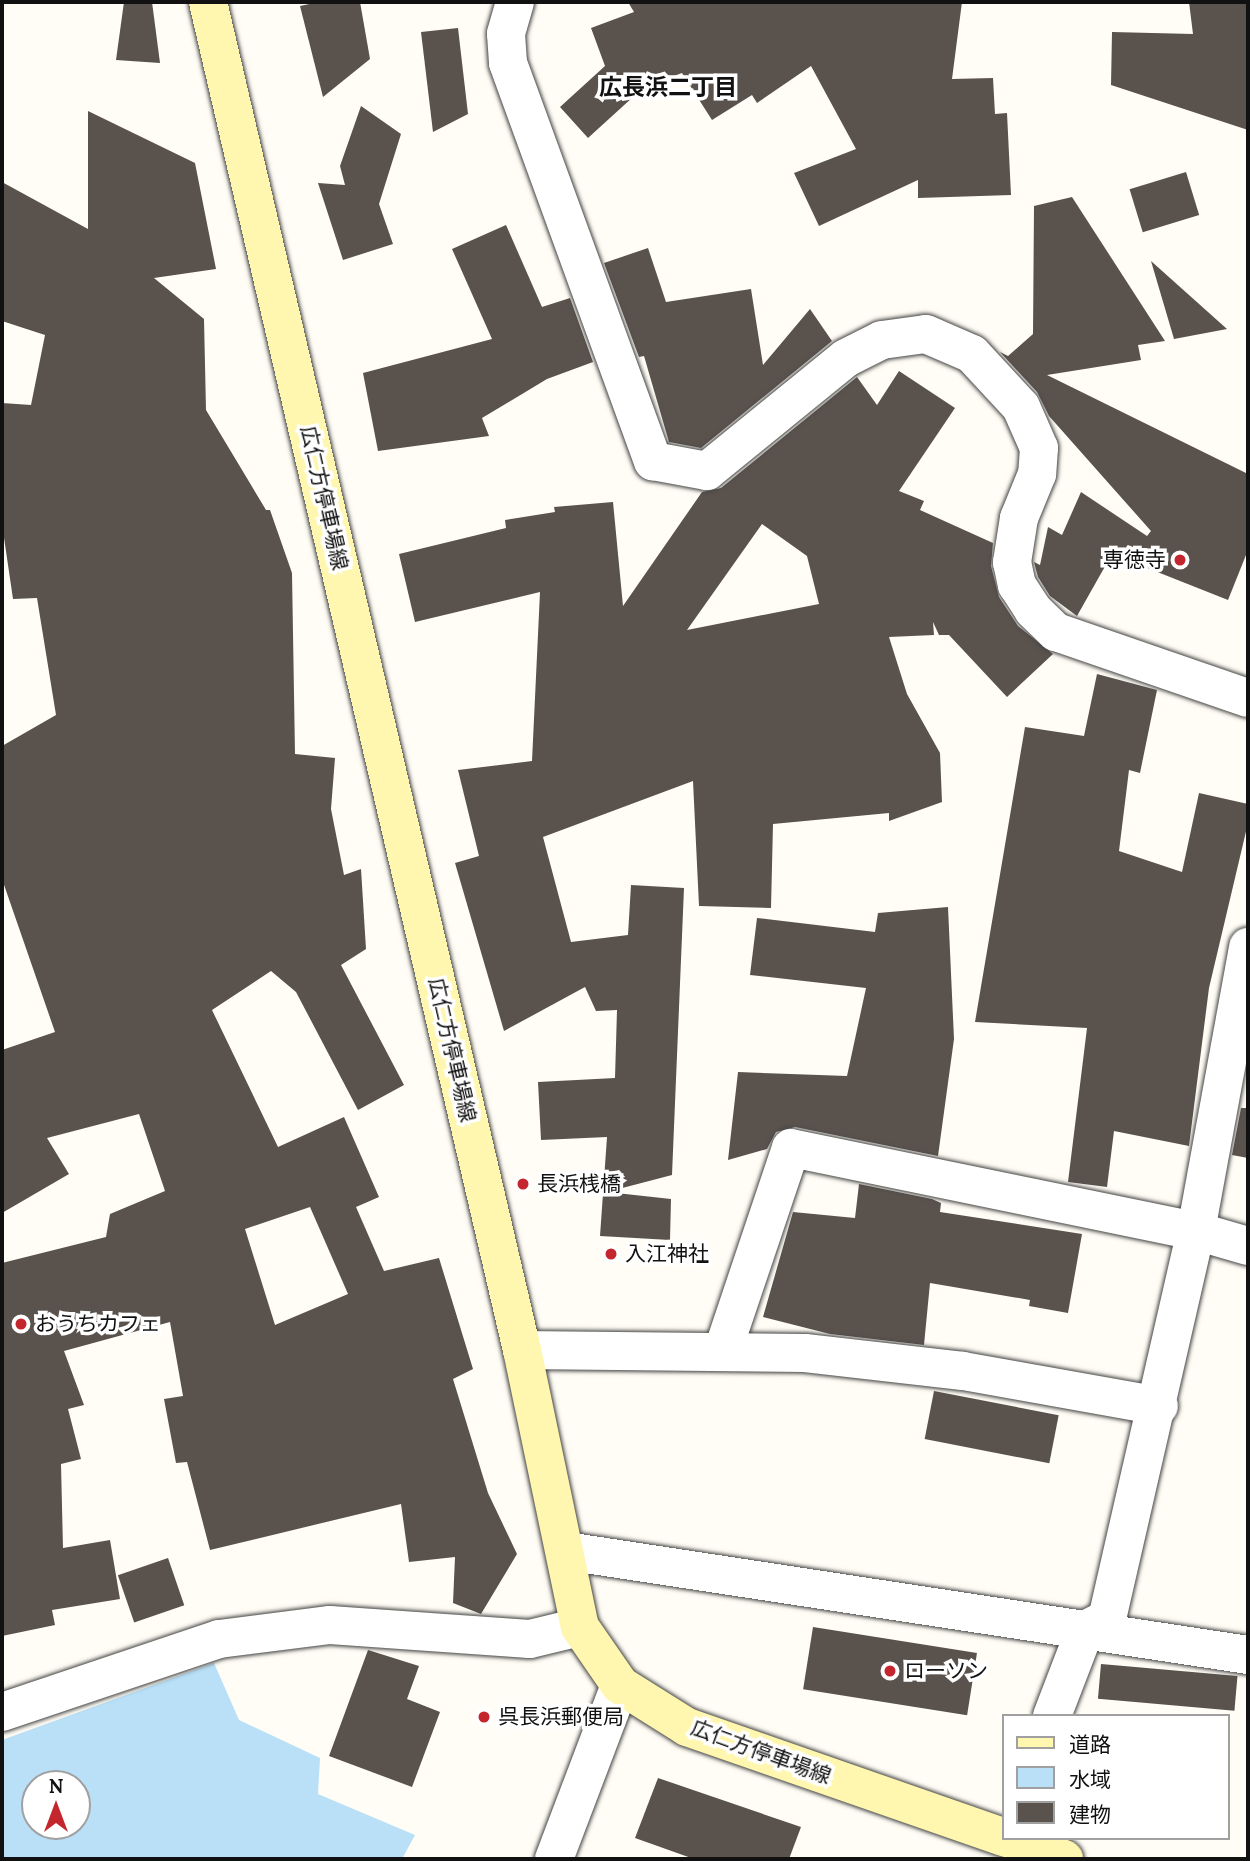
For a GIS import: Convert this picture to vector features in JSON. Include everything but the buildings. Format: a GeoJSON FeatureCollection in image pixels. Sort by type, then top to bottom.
{"type":"FeatureCollection","features":[{"type":"Feature","properties":{"kind":"main road","name":"広仁方停車場線"},"geometry":{"type":"LineString","coordinates":[[208,2],[522,1350],[580,1628],[620,1685],[687,1727],[1002,1837]]}},
{"type":"Feature","properties":{"kind":"main road","name":"広仁方停車場線"},"geometry":{"type":"LineString","coordinates":[[1011,1840],[1063,1859]]}},
{"type":"Feature","properties":{"kind":"street"},"geometry":{"type":"LineString","coordinates":[[515,2],[506,34],[508,63],[653,461],[707,471],[846,358],[882,340],[926,334],[972,354],[1021,407],[1040,448],[1037,474],[1019,518],[1012,562],[1017,585],[1033,610],[1056,632],[1248,698]]}},
{"type":"Feature","properties":{"kind":"street"},"geometry":{"type":"LineString","coordinates":[[1053,1714],[1085,1630],[1107,1619],[1159,1406],[1196,1231],[1248,947]]}},
{"type":"Feature","properties":{"kind":"street"},"geometry":{"type":"LineString","coordinates":[[723,1350],[791,1148],[1196,1231],[1248,1246]]}},
{"type":"Feature","properties":{"kind":"street"},"geometry":{"type":"LineString","coordinates":[[522,1350],[723,1350],[805,1353],[963,1371],[1159,1406]]}},
{"type":"Feature","properties":{"kind":"street"},"geometry":{"type":"LineString","coordinates":[[566,1551],[1248,1655]]}},
{"type":"Feature","properties":{"kind":"street"},"geometry":{"type":"LineString","coordinates":[[2,1712],[219,1639],[330,1625],[530,1639],[580,1628]]}},
{"type":"Feature","properties":{"kind":"street"},"geometry":{"type":"LineString","coordinates":[[554,1859],[620,1685]]}},
{"type":"Feature","properties":{"kind":"street"},"geometry":{"type":"LineString","coordinates":[[997,1859],[1004,1840]]}},
{"type":"Feature","properties":{"kind":"water"},"geometry":{"type":"Polygon","coordinates":[[[214,1663],[239,1720],[320,1758],[318,1794],[415,1835],[402,1859],[2,1859],[2,1740],[214,1663]]]}},
{"type":"Feature","properties":{"kind":"place","name":"専徳寺"},"geometry":{"type":"Point","coordinates":[1180,560]}},
{"type":"Feature","properties":{"kind":"place","name":"長浜桟橋"},"geometry":{"type":"Point","coordinates":[523,1184]}},
{"type":"Feature","properties":{"kind":"place","name":"入江神社"},"geometry":{"type":"Point","coordinates":[611,1254]}},
{"type":"Feature","properties":{"kind":"place","name":"おうちカフェ"},"geometry":{"type":"Point","coordinates":[21,1324]}},
{"type":"Feature","properties":{"kind":"place","name":"ローソン"},"geometry":{"type":"Point","coordinates":[890,1671]}},
{"type":"Feature","properties":{"kind":"place","name":"呉長浜郵便局"},"geometry":{"type":"Point","coordinates":[484,1717]}},
{"type":"Feature","properties":{"kind":"district","name":"広長浜二丁目"},"geometry":{"type":"Point","coordinates":[668,87]}}]}
